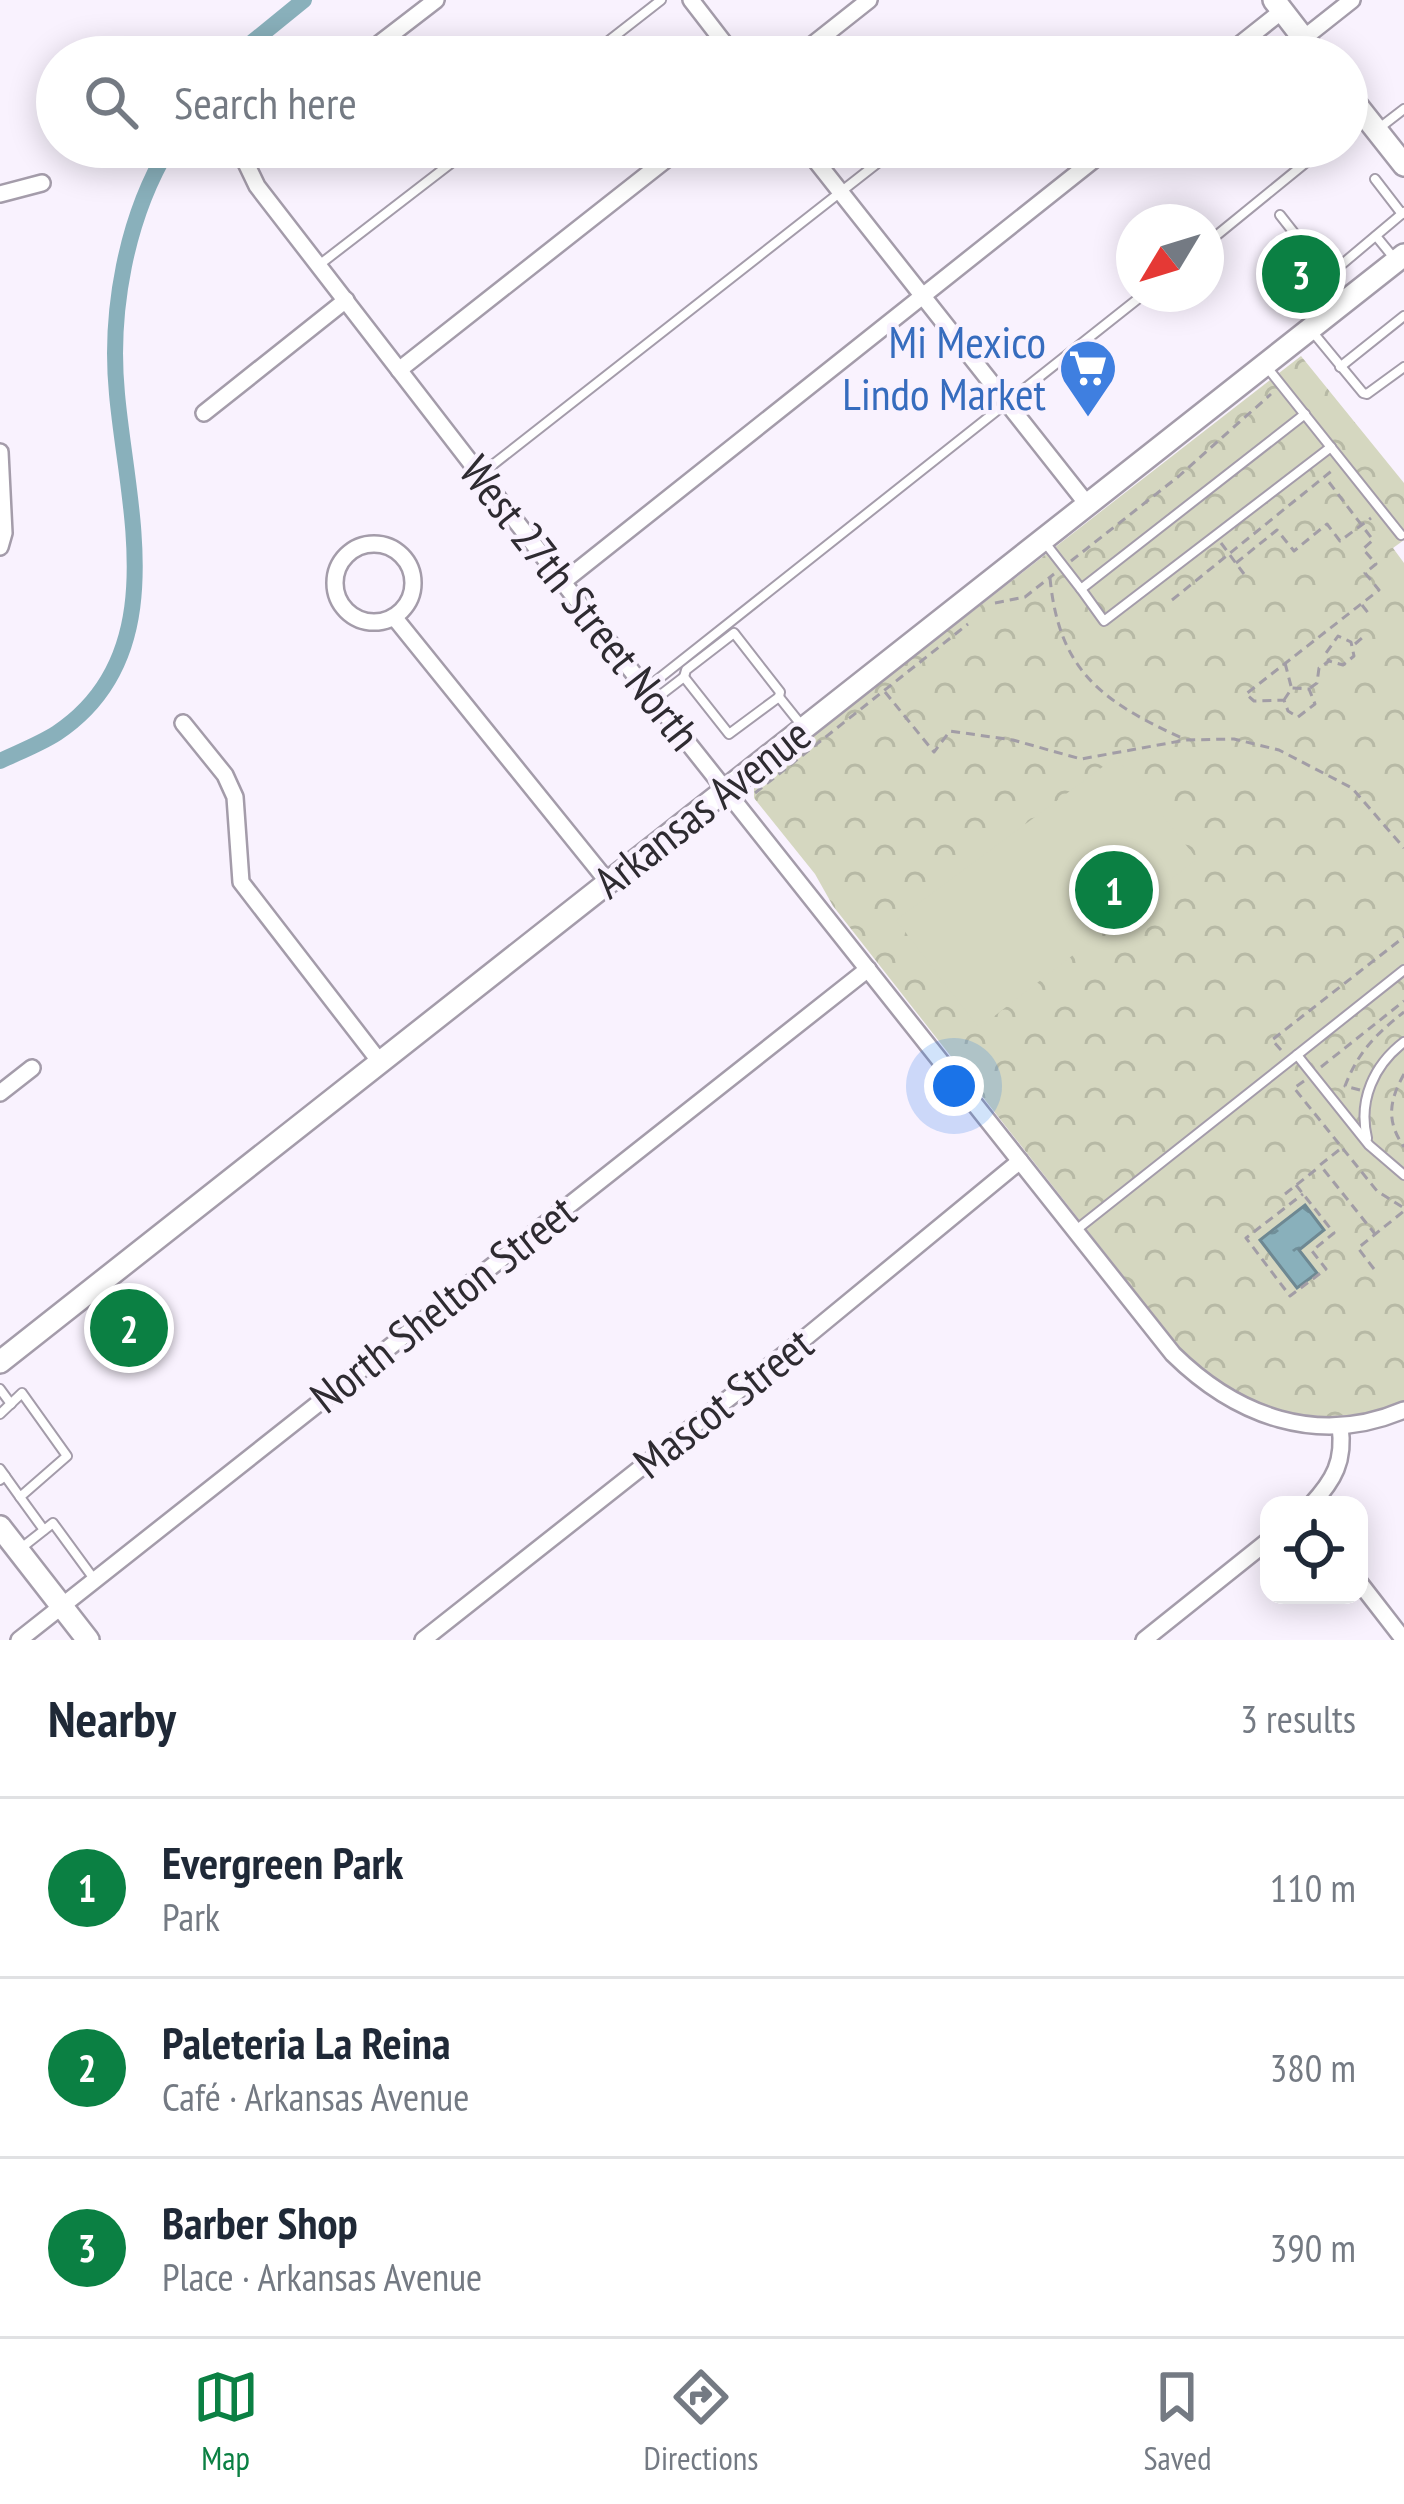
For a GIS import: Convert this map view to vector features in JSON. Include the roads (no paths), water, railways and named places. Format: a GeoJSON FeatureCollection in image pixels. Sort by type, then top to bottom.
{"type":"FeatureCollection","features":[{"type":"Feature","properties":{"kind":"street"},"geometry":{"type":"LineString","coordinates":[[389,36],[436,0]]}},
{"type":"Feature","properties":{"kind":"street"},"geometry":{"type":"LineString","coordinates":[[691,0],[719,36]]}},
{"type":"Feature","properties":{"kind":"street"},"geometry":{"type":"LineString","coordinates":[[823,36],[868,0]]}},
{"type":"Feature","properties":{"kind":"street"},"geometry":{"type":"LineString","coordinates":[[1307,36],[1352,0]]}},
{"type":"Feature","properties":{"kind":"street"},"geometry":{"type":"LineString","coordinates":[[1246,36],[1278,6],[1302,36]]}},
{"type":"Feature","properties":{"kind":"street"},"geometry":{"type":"LineString","coordinates":[[1368,130],[1404,165]]}},
{"type":"Feature","properties":{"kind":"street","name":"West 27th Street North"},"geometry":{"type":"LineString","coordinates":[[248,168],[257,186],[650,695],[1173,1354],[1230,1401],[1260,1414],[1313,1426],[1340,1426]]}},
{"type":"Feature","properties":{"kind":"street"},"geometry":{"type":"LineString","coordinates":[[399,370],[655,168]]}},
{"type":"Feature","properties":{"kind":"street"},"geometry":{"type":"LineString","coordinates":[[822,168],[1088,504]]}},
{"type":"Feature","properties":{"kind":"street"},"geometry":{"type":"LineString","coordinates":[[562,582],[1083,168]]}},
{"type":"Feature","properties":{"kind":"street"},"geometry":{"type":"LineString","coordinates":[[0,194],[42,183]]}},
{"type":"Feature","properties":{"kind":"street","name":"Arkansas Avenue"},"geometry":{"type":"LineString","coordinates":[[0,1362],[608,882],[732,797],[804,728],[1400,258]]}},
{"type":"Feature","properties":{"kind":"street"},"geometry":{"type":"LineString","coordinates":[[204,413],[346,300]]}},
{"type":"Feature","properties":{"kind":"street"},"geometry":{"type":"LineString","coordinates":[[0,452],[4,533],[0,547]]}},
{"type":"Feature","properties":{"kind":"street"},"geometry":{"type":"LineString","coordinates":[[382,544],[411,570],[411,596],[394,617],[370,622],[358,619],[340,602],[338,567],[356,548],[382,544]]}},
{"type":"Feature","properties":{"kind":"street"},"geometry":{"type":"LineString","coordinates":[[394,617],[608,882]]}},
{"type":"Feature","properties":{"kind":"street"},"geometry":{"type":"LineString","coordinates":[[183,723],[225,775],[235,797],[242,882],[380,1062]]}},
{"type":"Feature","properties":{"kind":"street","name":"North Shelton Street"},"geometry":{"type":"LineString","coordinates":[[19,1640],[868,968]]}},
{"type":"Feature","properties":{"kind":"street"},"geometry":{"type":"LineString","coordinates":[[0,1093],[32,1068]]}},
{"type":"Feature","properties":{"kind":"street","name":"Mascot Street"},"geometry":{"type":"LineString","coordinates":[[423,1640],[1020,1161]]}},
{"type":"Feature","properties":{"kind":"street"},"geometry":{"type":"LineString","coordinates":[[1318,1496],[1337,1472],[1343,1450],[1340,1426],[1358,1426],[1404,1410]]}},
{"type":"Feature","properties":{"kind":"street"},"geometry":{"type":"LineString","coordinates":[[0,1527],[88,1640]]}},
{"type":"Feature","properties":{"kind":"street"},"geometry":{"type":"LineString","coordinates":[[1144,1640],[1260,1547]]}},
{"type":"Feature","properties":{"kind":"street"},"geometry":{"type":"LineString","coordinates":[[1368,1594],[1404,1640]]}},
{"type":"Feature","properties":{"kind":"lane"},"geometry":{"type":"LineString","coordinates":[[614,36],[661,0]]}},
{"type":"Feature","properties":{"kind":"lane"},"geometry":{"type":"LineString","coordinates":[[1368,123],[1404,109]]}},
{"type":"Feature","properties":{"kind":"lane"},"geometry":{"type":"LineString","coordinates":[[319,265],[445,168]]}},
{"type":"Feature","properties":{"kind":"lane"},"geometry":{"type":"LineString","coordinates":[[480,475],[871,168]]}},
{"type":"Feature","properties":{"kind":"lane"},"geometry":{"type":"LineString","coordinates":[[1224,229],[1299,168]]}},
{"type":"Feature","properties":{"kind":"lane"},"geometry":{"type":"LineString","coordinates":[[1328,275],[1403,213],[1375,179]]}},
{"type":"Feature","properties":{"kind":"lane"},"geometry":{"type":"LineString","coordinates":[[1280,215],[1347,300]]}},
{"type":"Feature","properties":{"kind":"lane"},"geometry":{"type":"LineString","coordinates":[[1376,236],[1400,258]]}},
{"type":"Feature","properties":{"kind":"lane"},"geometry":{"type":"LineString","coordinates":[[650,695],[1122,312]]}},
{"type":"Feature","properties":{"kind":"lane"},"geometry":{"type":"LineString","coordinates":[[1340,367],[1404,316]]}},
{"type":"Feature","properties":{"kind":"lane"},"geometry":{"type":"LineString","coordinates":[[1310,329],[1367,394],[1404,367]]}},
{"type":"Feature","properties":{"kind":"lane"},"geometry":{"type":"LineString","coordinates":[[1265,364],[1401,535]]}},
{"type":"Feature","properties":{"kind":"lane"},"geometry":{"type":"LineString","coordinates":[[1081,589],[1305,415]]}},
{"type":"Feature","properties":{"kind":"lane"},"geometry":{"type":"LineString","coordinates":[[1042,539],[1104,620],[1331,447]]}},
{"type":"Feature","properties":{"kind":"lane"},"geometry":{"type":"LineString","coordinates":[[650,695],[684,676],[734,633],[804,728]]}},
{"type":"Feature","properties":{"kind":"lane"},"geometry":{"type":"LineString","coordinates":[[684,676],[730,734],[779,697]]}},
{"type":"Feature","properties":{"kind":"lane"},"geometry":{"type":"LineString","coordinates":[[1075,1231],[1404,970]]}},
{"type":"Feature","properties":{"kind":"lane"},"geometry":{"type":"LineString","coordinates":[[1369,1145],[1364,1121],[1369,1093],[1386,1056],[1404,1042]]}},
{"type":"Feature","properties":{"kind":"lane"},"geometry":{"type":"LineString","coordinates":[[1297,1055],[1369,1145],[1404,1175]]}},
{"type":"Feature","properties":{"kind":"lane"},"geometry":{"type":"LineString","coordinates":[[0,1389],[11,1404]]}},
{"type":"Feature","properties":{"kind":"lane"},"geometry":{"type":"LineString","coordinates":[[0,1414],[22,1393],[67,1456],[20,1497]]}},
{"type":"Feature","properties":{"kind":"lane"},"geometry":{"type":"LineString","coordinates":[[2,1475],[44,1530]]}},
{"type":"Feature","properties":{"kind":"lane"},"geometry":{"type":"LineString","coordinates":[[18,1550],[53,1523],[94,1580]]}},
{"type":"Feature","properties":{"kind":"water"},"geometry":{"type":"Polygon","coordinates":[[[1305,1205],[1324,1230],[1299,1250],[1317,1273],[1297,1288],[1260,1240],[1305,1205]]]}},
{"type":"Feature","properties":{"kind":"waterway"},"geometry":{"type":"LineString","coordinates":[[260,36],[304,0]]}},
{"type":"Feature","properties":{"kind":"waterway"},"geometry":{"type":"LineString","coordinates":[[0,761],[57,733],[94,701],[117,663],[130,621],[133,530],[117,394],[116,331],[124,266],[158,168]]}},
{"type":"Feature","properties":{"kind":"place","name":"Barber Shop"},"geometry":{"type":"Point","coordinates":[1301,274]}},
{"type":"Feature","properties":{"kind":"place","name":"Mi Mexico Lindo Market"},"geometry":{"type":"Point","coordinates":[1088,419]}},
{"type":"Feature","properties":{"kind":"place","name":"Evergreen Park"},"geometry":{"type":"Point","coordinates":[1114,890]}},
{"type":"Feature","properties":{"kind":"place","name":"Paleteria La Reina"},"geometry":{"type":"Point","coordinates":[129,1328]}}]}
